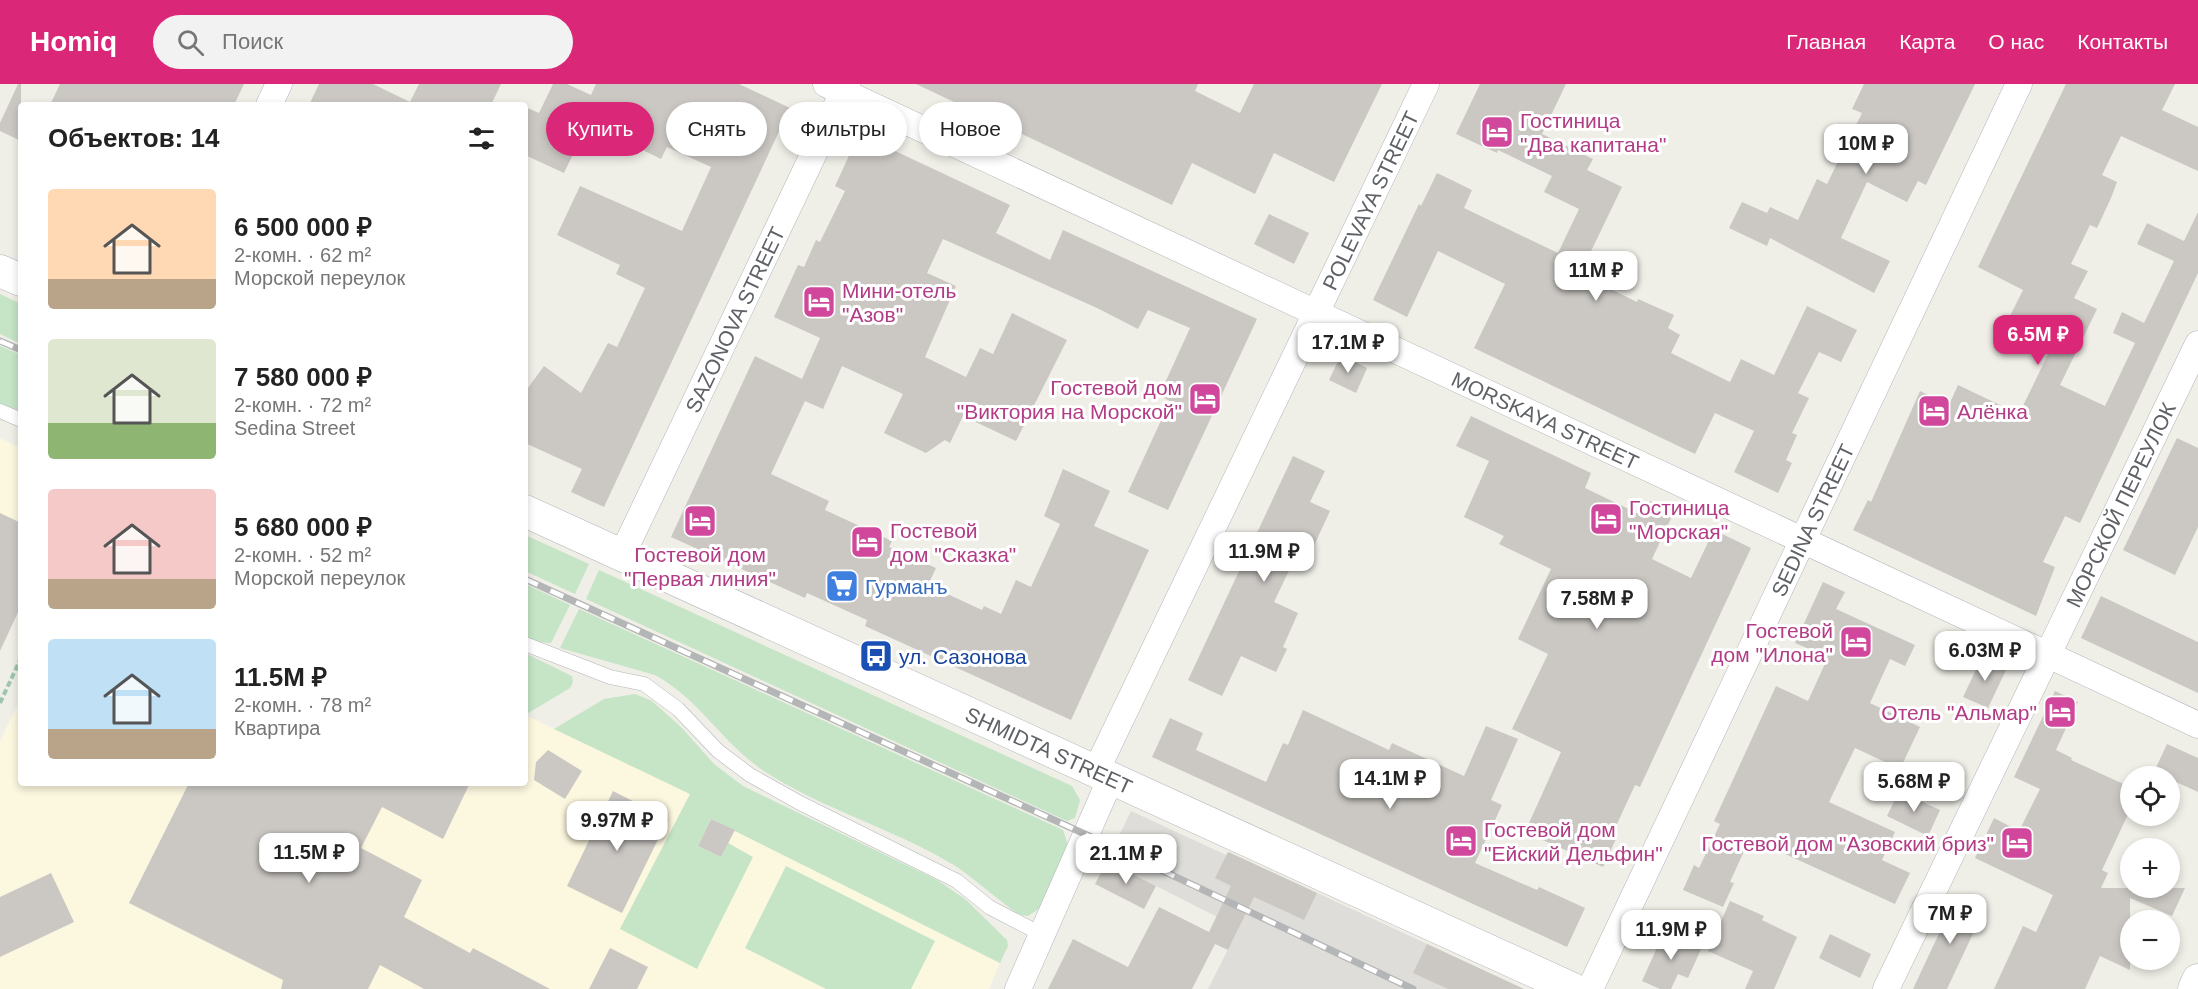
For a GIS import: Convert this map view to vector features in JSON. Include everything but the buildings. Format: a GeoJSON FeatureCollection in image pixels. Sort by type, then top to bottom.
{"type":"FeatureCollection","features":[{"type":"Feature","properties":{"kind":"street"},"geometry":{"type":"LineString","coordinates":[[270,102],[279,84]]}},
{"type":"Feature","properties":{"kind":"street","name":"POLEVAYA STREET"},"geometry":{"type":"LineString","coordinates":[[1043,935],[1103,774],[1316,312],[1426,84]]}},
{"type":"Feature","properties":{"kind":"street","name":"SEDINA STREET"},"geometry":{"type":"LineString","coordinates":[[1590,989],[2019,84]]}},
{"type":"Feature","properties":{"kind":"street","name":"MORSKAYA STREET"},"geometry":{"type":"LineString","coordinates":[[839,87],[1802,542],[2198,725]]}},
{"type":"Feature","properties":{"kind":"street","name":"SAZONOVA STREET"},"geometry":{"type":"LineString","coordinates":[[622,555],[839,87]]}},
{"type":"Feature","properties":{"kind":"street"},"geometry":{"type":"LineString","coordinates":[[0,271],[18,279]]}},
{"type":"Feature","properties":{"kind":"street","name":"МОРСКОЙ ПЕРЕУЛОК"},"geometry":{"type":"LineString","coordinates":[[1886,989],[2198,344]]}},
{"type":"Feature","properties":{"kind":"street","name":"SHMIDTA STREET"},"geometry":{"type":"LineString","coordinates":[[528,512],[1573,989]]}},
{"type":"Feature","properties":{"kind":"street"},"geometry":{"type":"LineString","coordinates":[[1018,989],[1043,935]]}},
{"type":"Feature","properties":{"kind":"street"},"geometry":{"type":"LineString","coordinates":[[2194,989],[2198,980]]}},
{"type":"Feature","properties":{"kind":"lane"},"geometry":{"type":"LineString","coordinates":[[0,411],[18,419]]}},
{"type":"Feature","properties":{"kind":"lane"},"geometry":{"type":"LineString","coordinates":[[528,645],[610,677],[644,684],[678,709],[718,751],[750,775],[800,803],[957,881],[989,907],[1043,935]]}},
{"type":"Feature","properties":{"kind":"path"},"geometry":{"type":"LineString","coordinates":[[0,703],[18,664]]}},
{"type":"Feature","properties":{"kind":"shaded area"},"geometry":{"type":"Polygon","coordinates":[[[0,438],[18,447],[18,612],[0,651],[0,438]]]}},
{"type":"Feature","properties":{"kind":"shaded area"},"geometry":{"type":"Polygon","coordinates":[[[18,704],[18,786],[528,786],[528,716],[690,794],[685,806],[1000,963],[989,989],[0,989],[0,741],[18,704]]]}},
{"type":"Feature","properties":{"kind":"shaded area"},"geometry":{"type":"Polygon","coordinates":[[[1131,811],[1226,855],[1229,852],[1524,989],[1208,989],[1239,928],[1107,861],[1131,811]]]}},
{"type":"Feature","properties":{"kind":"green space"},"geometry":{"type":"Polygon","coordinates":[[[0,294],[18,303],[18,343],[0,334],[0,294]]]}},
{"type":"Feature","properties":{"kind":"green space"},"geometry":{"type":"Polygon","coordinates":[[[0,346],[18,354],[18,413],[0,405],[0,346]]]}},
{"type":"Feature","properties":{"kind":"green space"},"geometry":{"type":"Polygon","coordinates":[[[528,536],[589,564],[575,594],[528,572],[528,536]]]}},
{"type":"Feature","properties":{"kind":"green space"},"geometry":{"type":"Polygon","coordinates":[[[599,570],[1072,786],[1080,800],[1075,818],[1067,821],[586,599],[599,570]]]}},
{"type":"Feature","properties":{"kind":"green space"},"geometry":{"type":"Polygon","coordinates":[[[528,585],[570,605],[551,643],[536,642],[528,638],[528,585]]]}},
{"type":"Feature","properties":{"kind":"green space"},"geometry":{"type":"Polygon","coordinates":[[[579,609],[1063,830],[1068,845],[1043,906],[1028,916],[1020,915],[954,865],[931,852],[784,783],[747,758],[684,696],[655,675],[560,648],[579,609]]]}},
{"type":"Feature","properties":{"kind":"green space"},"geometry":{"type":"Polygon","coordinates":[[[528,654],[572,676],[573,682],[570,688],[528,713],[528,654]]]}},
{"type":"Feature","properties":{"kind":"green space"},"geometry":{"type":"Polygon","coordinates":[[[635,694],[652,701],[682,728],[714,764],[743,786],[937,880],[965,899],[1007,940],[1008,946],[1000,963],[711,819],[698,846],[721,857],[728,843],[753,857],[697,969],[620,929],[690,794],[554,729],[604,699],[635,694]]]}},
{"type":"Feature","properties":{"kind":"green space"},"geometry":{"type":"Polygon","coordinates":[[[786,866],[935,941],[911,989],[826,989],[745,948],[786,866]]]}},
{"type":"Feature","properties":{"kind":"railway"},"geometry":{"type":"LineString","coordinates":[[0,341],[18,349]]}},
{"type":"Feature","properties":{"kind":"railway"},"geometry":{"type":"LineString","coordinates":[[528,580],[1087,835],[1413,989]]}},
{"type":"Feature","properties":{"kind":"place","name":"Гостиница \"Два капитана\""},"geometry":{"type":"Point","coordinates":[1497,132]}},
{"type":"Feature","properties":{"kind":"place","name":"Мини-отель \"Азов\""},"geometry":{"type":"Point","coordinates":[819,302]}},
{"type":"Feature","properties":{"kind":"place","name":"Гостевой дом \"Виктория на Морской\""},"geometry":{"type":"Point","coordinates":[1205,399]}},
{"type":"Feature","properties":{"kind":"place","name":"Алёнка"},"geometry":{"type":"Point","coordinates":[1934,411]}},
{"type":"Feature","properties":{"kind":"place","name":"Гостиница \"Морская\""},"geometry":{"type":"Point","coordinates":[1606,519]}},
{"type":"Feature","properties":{"kind":"place","name":"Гостевой дом \"Первая линия\""},"geometry":{"type":"Point","coordinates":[700,521]}},
{"type":"Feature","properties":{"kind":"place","name":"Гостевой дом \"Сказка\""},"geometry":{"type":"Point","coordinates":[867,542]}},
{"type":"Feature","properties":{"kind":"place","name":"Гурманъ"},"geometry":{"type":"Point","coordinates":[842,586]}},
{"type":"Feature","properties":{"kind":"place","name":"Гостевой дом \"Илона\""},"geometry":{"type":"Point","coordinates":[1856,642]}},
{"type":"Feature","properties":{"kind":"place","name":"ул. Сазонова"},"geometry":{"type":"Point","coordinates":[876,656]}},
{"type":"Feature","properties":{"kind":"place","name":"Отель \"Альмар\""},"geometry":{"type":"Point","coordinates":[2060,712]}},
{"type":"Feature","properties":{"kind":"place","name":"Гостевой дом \"Ейский Дельфин\""},"geometry":{"type":"Point","coordinates":[1461,841]}},
{"type":"Feature","properties":{"kind":"place","name":"Гостевой дом \"Азовский бриз\""},"geometry":{"type":"Point","coordinates":[2017,843]}}]}
